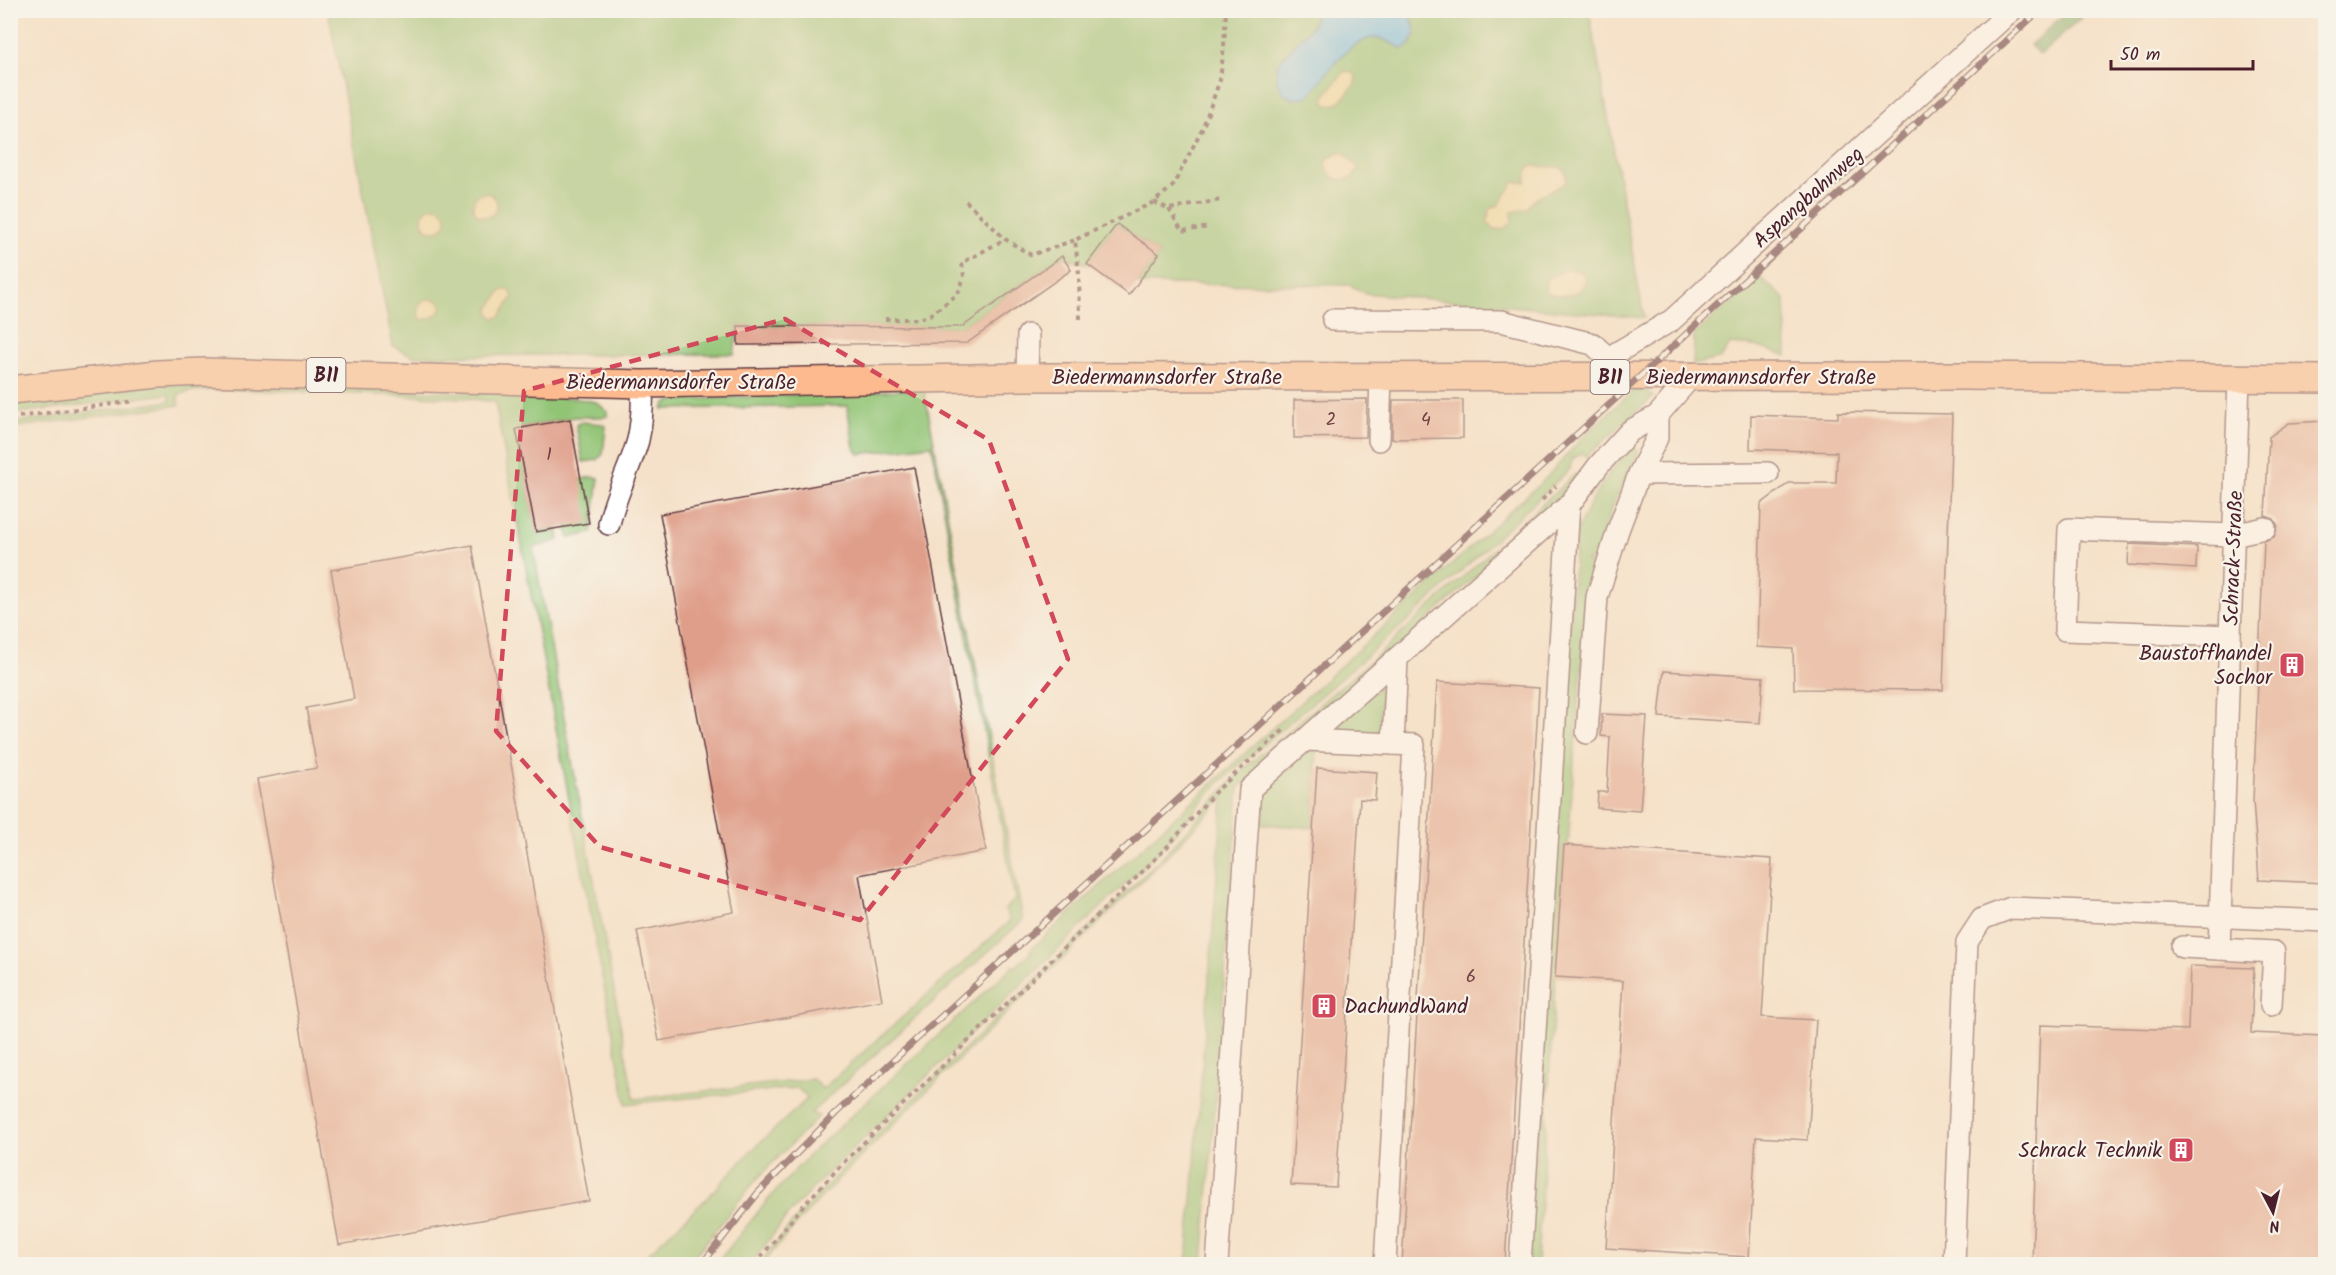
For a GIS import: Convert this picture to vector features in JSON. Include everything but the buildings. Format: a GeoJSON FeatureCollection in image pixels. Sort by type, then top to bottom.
{"type":"FeatureCollection","features":[{"type":"Feature","properties":{"kind":"main road","name":"Biedermannsdorfer Straße"},"geometry":{"type":"LineString","coordinates":[[10,390],[158,374],[204,372],[642,384],[1027,377],[1381,377],[1607,368],[1690,378],[1975,376],[2325,379]]}},
{"type":"Feature","properties":{"kind":"street","name":"Aspangbahnweg"},"geometry":{"type":"LineString","coordinates":[[1607,368],[1672,320],[2012,10]]}},
{"type":"Feature","properties":{"kind":"street"},"geometry":{"type":"LineString","coordinates":[[1333,320],[1501,321],[1593,344],[1607,368]]}},
{"type":"Feature","properties":{"kind":"street"},"geometry":{"type":"LineString","coordinates":[[1027,377],[1028,335]]}},
{"type":"Feature","properties":{"kind":"street"},"geometry":{"type":"LineString","coordinates":[[1379,440],[1381,377]]}},
{"type":"Feature","properties":{"kind":"street"},"geometry":{"type":"LineString","coordinates":[[1217,1264],[1250,789],[1569,506],[1599,465],[1630,431],[1657,416],[1690,378]]}},
{"type":"Feature","properties":{"kind":"street","name":"Schrack-Straße"},"geometry":{"type":"LineString","coordinates":[[2219,949],[2239,380]]}},
{"type":"Feature","properties":{"kind":"street"},"geometry":{"type":"LineString","coordinates":[[609,524],[616,495],[637,442],[643,407],[642,384]]}},
{"type":"Feature","properties":{"kind":"street"},"geometry":{"type":"LineString","coordinates":[[1587,733],[1598,597],[1618,531],[1639,474],[1657,438],[1657,416]]}},
{"type":"Feature","properties":{"kind":"street"},"geometry":{"type":"LineString","coordinates":[[1639,474],[1768,473]]}},
{"type":"Feature","properties":{"kind":"street"},"geometry":{"type":"LineString","coordinates":[[1520,1264],[1569,506]]}},
{"type":"Feature","properties":{"kind":"street"},"geometry":{"type":"LineString","coordinates":[[2230,636],[2065,630],[2069,529],[2233,535],[2265,528]]}},
{"type":"Feature","properties":{"kind":"street"},"geometry":{"type":"LineString","coordinates":[[1393,744],[1397,660]]}},
{"type":"Feature","properties":{"kind":"street"},"geometry":{"type":"LineString","coordinates":[[1306,740],[1414,745],[1385,1264]]}},
{"type":"Feature","properties":{"kind":"street"},"geometry":{"type":"LineString","coordinates":[[1954,1264],[1967,942],[1982,919],[2011,908],[2325,921]]}},
{"type":"Feature","properties":{"kind":"street"},"geometry":{"type":"LineString","coordinates":[[2182,947],[2274,952],[2271,1005]]}},
{"type":"Feature","properties":{"kind":"path"},"geometry":{"type":"LineString","coordinates":[[966,201],[1005,238],[1031,255],[1075,240],[1154,202],[1173,186],[1203,127],[1220,80],[1226,10]]}},
{"type":"Feature","properties":{"kind":"path"},"geometry":{"type":"LineString","coordinates":[[1169,209],[1221,200]]}},
{"type":"Feature","properties":{"kind":"path"},"geometry":{"type":"LineString","coordinates":[[1154,202],[1169,209],[1182,231],[1210,227]]}},
{"type":"Feature","properties":{"kind":"path"},"geometry":{"type":"LineString","coordinates":[[885,319],[919,319],[930,315],[958,294],[964,278],[962,263],[1005,238]]}},
{"type":"Feature","properties":{"kind":"path"},"geometry":{"type":"LineString","coordinates":[[1075,240],[1079,274],[1080,319]]}},
{"type":"Feature","properties":{"kind":"path"},"geometry":{"type":"LineString","coordinates":[[10,418],[144,400]]}},
{"type":"Feature","properties":{"kind":"path"},"geometry":{"type":"LineString","coordinates":[[1540,501],[1564,479]]}},
{"type":"Feature","properties":{"kind":"path"},"geometry":{"type":"LineString","coordinates":[[755,1264],[803,1206],[846,1160],[1138,876],[1215,792],[1287,727]]}},
{"type":"Feature","properties":{"kind":"highlighted area"},"geometry":{"type":"Polygon","coordinates":[[[785,319],[989,440],[1068,659],[860,920],[600,847],[496,731],[524,391],[785,319]]]}},
{"type":"Feature","properties":{"kind":"green space"},"geometry":{"type":"Polygon","coordinates":[[[328,11],[1589,11],[1644,318],[1365,293],[1350,285],[1138,284],[1159,254],[1117,224],[1087,264],[1061,256],[962,327],[738,326],[734,354],[413,356],[393,346],[328,11]]]}},
{"type":"Feature","properties":{"kind":"green space"},"geometry":{"type":"Polygon","coordinates":[[[2068,11],[2089,11],[2040,55],[2030,45],[2068,11]]]}},
{"type":"Feature","properties":{"kind":"green space"},"geometry":{"type":"Polygon","coordinates":[[[1759,276],[1785,299],[1787,356],[1755,346],[1730,344],[1721,358],[1693,365],[1694,335],[1759,276]]]}},
{"type":"Feature","properties":{"kind":"green space"},"geometry":{"type":"Polygon","coordinates":[[[153,384],[496,393],[574,398],[596,402],[608,412],[608,416],[603,417],[575,417],[517,429],[536,532],[557,529],[559,540],[533,548],[634,1099],[813,1079],[822,1089],[1010,921],[1005,909],[1015,900],[932,445],[859,454],[854,447],[847,406],[663,409],[666,403],[676,400],[924,389],[1023,920],[811,1113],[819,1116],[756,1180],[688,1264],[637,1264],[808,1098],[797,1088],[626,1104],[495,402],[466,398],[224,389],[191,391],[178,395],[179,405],[11,428],[10,423],[170,401],[169,394],[11,414],[11,404],[153,384]]]}},
{"type":"Feature","properties":{"kind":"green space"},"geometry":{"type":"Polygon","coordinates":[[[1635,389],[1646,390],[1653,397],[1586,457],[1583,453],[1572,459],[1570,469],[1412,617],[1218,784],[1161,849],[817,1184],[788,1215],[751,1264],[716,1264],[766,1202],[810,1154],[1546,478],[1585,435],[1635,389]]]}},
{"type":"Feature","properties":{"kind":"green space"},"geometry":{"type":"Polygon","coordinates":[[[582,422],[606,426],[603,454],[597,460],[583,462],[576,425],[582,422]]]}},
{"type":"Feature","properties":{"kind":"green space"},"geometry":{"type":"Polygon","coordinates":[[[1633,446],[1638,454],[1615,500],[1593,561],[1586,560],[1590,563],[1590,575],[1592,575],[1578,706],[1568,846],[1564,846],[1537,1264],[1528,1264],[1576,534],[1600,487],[1633,446]]]}},
{"type":"Feature","properties":{"kind":"green space"},"geometry":{"type":"Polygon","coordinates":[[[1575,474],[1579,478],[1497,557],[1281,753],[1239,787],[1203,1264],[1187,1264],[1223,798],[866,1151],[803,1217],[763,1264],[759,1264],[790,1225],[853,1157],[1160,859],[1240,772],[1381,652],[1575,474]]]}},
{"type":"Feature","properties":{"kind":"green space"},"geometry":{"type":"Polygon","coordinates":[[[599,478],[592,533],[569,538],[567,526],[581,479],[599,478]]]}},
{"type":"Feature","properties":{"kind":"green space"},"geometry":{"type":"Polygon","coordinates":[[[1379,687],[1382,689],[1379,735],[1331,731],[1379,687]]]}},
{"type":"Feature","properties":{"kind":"green space"},"geometry":{"type":"Polygon","coordinates":[[[1317,748],[1313,828],[1262,824],[1266,783],[1301,754],[1317,748]]]}},
{"type":"Feature","properties":{"kind":"sand"},"geometry":{"type":"Polygon","coordinates":[[[1345,71],[1355,74],[1356,82],[1340,101],[1327,105],[1324,101],[1325,95],[1345,71]]]}},
{"type":"Feature","properties":{"kind":"sand"},"geometry":{"type":"Polygon","coordinates":[[[1340,152],[1345,153],[1359,169],[1352,178],[1341,180],[1332,177],[1325,165],[1327,159],[1340,152]]]}},
{"type":"Feature","properties":{"kind":"sand"},"geometry":{"type":"Polygon","coordinates":[[[1531,166],[1559,167],[1565,171],[1567,181],[1538,197],[1527,209],[1512,212],[1512,222],[1504,229],[1494,229],[1487,222],[1490,209],[1499,205],[1514,182],[1526,182],[1527,172],[1531,166]]]}},
{"type":"Feature","properties":{"kind":"sand"},"geometry":{"type":"Polygon","coordinates":[[[485,193],[494,196],[497,205],[494,214],[485,217],[476,214],[473,205],[476,196],[485,193]]]}},
{"type":"Feature","properties":{"kind":"sand"},"geometry":{"type":"Polygon","coordinates":[[[434,207],[443,210],[446,219],[443,228],[434,231],[425,228],[422,219],[425,210],[434,207]]]}},
{"type":"Feature","properties":{"kind":"sand"},"geometry":{"type":"Polygon","coordinates":[[[1568,269],[1582,272],[1586,277],[1581,289],[1565,295],[1546,292],[1546,279],[1568,269]]]}},
{"type":"Feature","properties":{"kind":"sand"},"geometry":{"type":"Polygon","coordinates":[[[502,290],[510,290],[513,297],[500,317],[494,318],[489,313],[490,307],[502,290]]]}},
{"type":"Feature","properties":{"kind":"sand"},"geometry":{"type":"Polygon","coordinates":[[[426,299],[437,300],[442,305],[440,312],[431,318],[422,320],[418,314],[420,304],[426,299]]]}},
{"type":"Feature","properties":{"kind":"water"},"geometry":{"type":"Polygon","coordinates":[[[1316,11],[1409,11],[1416,33],[1410,45],[1403,49],[1382,39],[1371,38],[1360,42],[1340,57],[1309,96],[1294,99],[1283,93],[1276,79],[1278,63],[1312,26],[1316,11]]]}},
{"type":"Feature","properties":{"kind":"railway"},"geometry":{"type":"LineString","coordinates":[[702,1264],[758,1193],[836,1113],[2040,10]]}},
{"type":"Feature","properties":{"kind":"place","name":"Baustoffhandel Sochor"},"geometry":{"type":"Point","coordinates":[2292,665]}},
{"type":"Feature","properties":{"kind":"place","name":"DachundWand"},"geometry":{"type":"Point","coordinates":[1324,1006]}},
{"type":"Feature","properties":{"kind":"place","name":"Schrack Technik"},"geometry":{"type":"Point","coordinates":[2181,1150]}}]}
